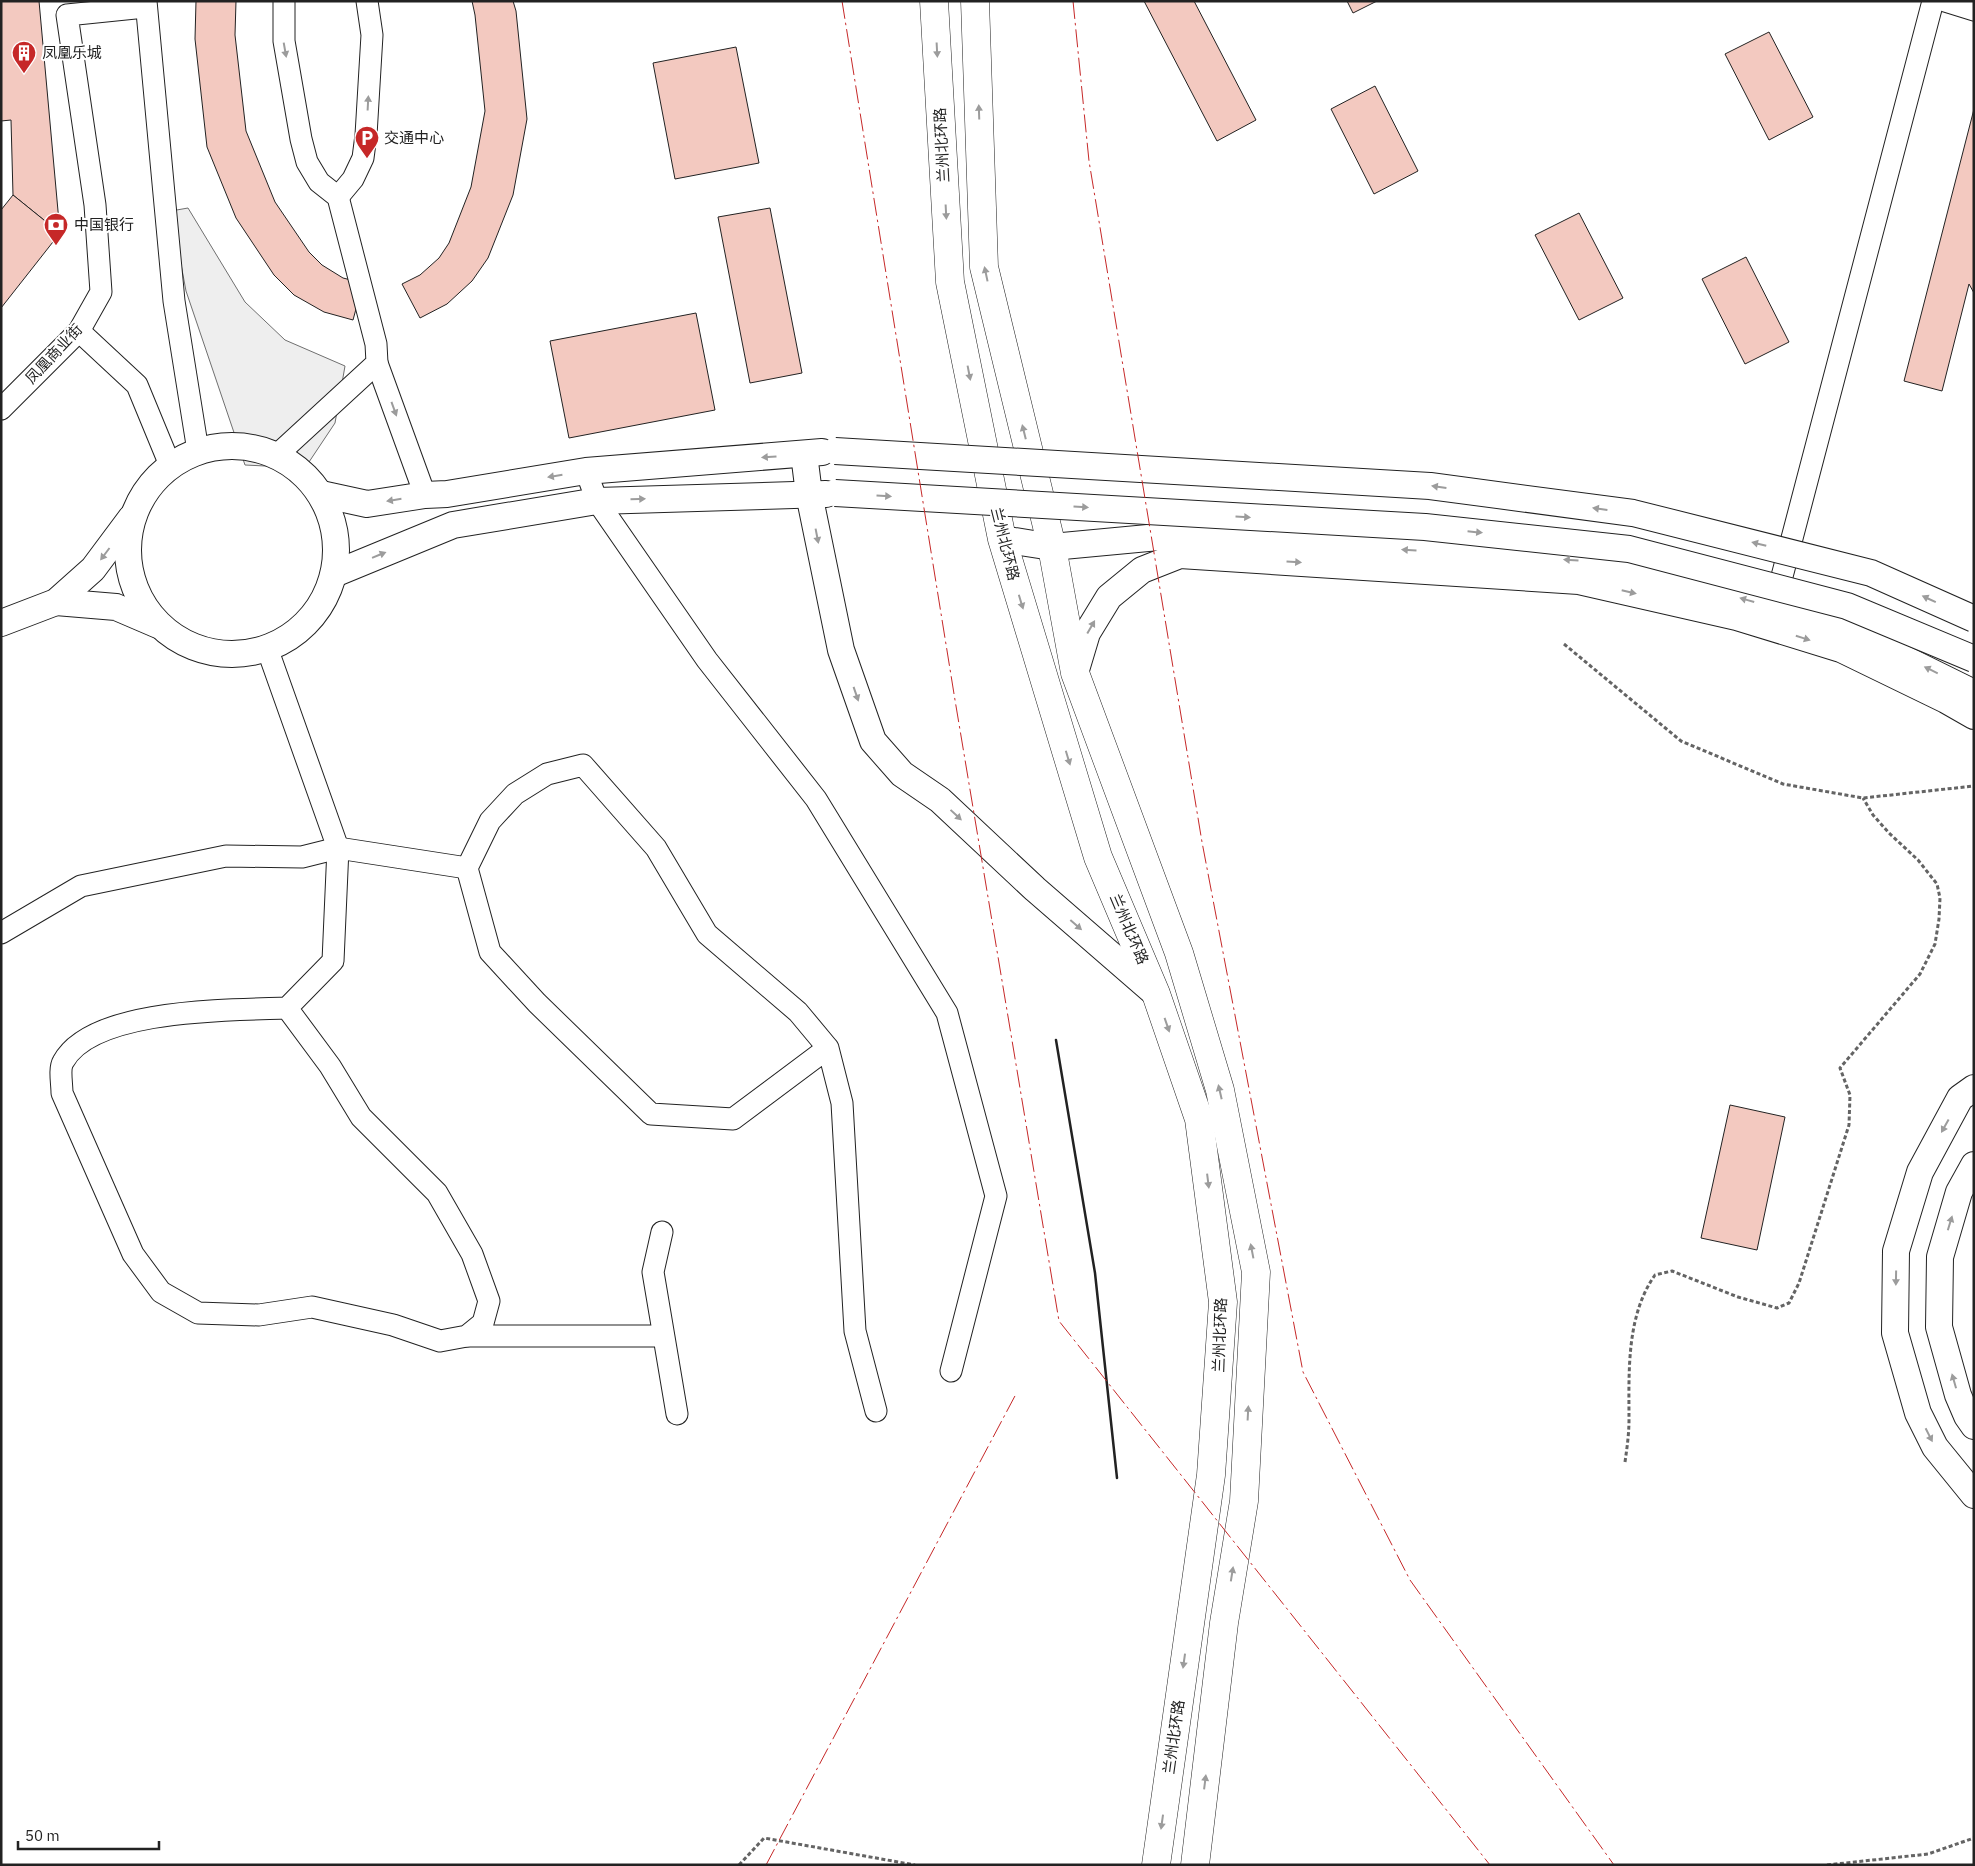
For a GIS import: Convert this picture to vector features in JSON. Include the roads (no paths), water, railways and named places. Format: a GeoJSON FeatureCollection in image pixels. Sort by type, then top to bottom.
{"type":"FeatureCollection","features":[{"type":"Feature","properties":{"kind":"highway","name":"兰州北环路"},"geometry":{"type":"LineString","coordinates":[[934,1],[950,282],[1002,539],[1098,857],[1156,994],[1200,1119],[1223,1302],[1211,1475],[1156,1865]]}},
{"type":"Feature","properties":{"kind":"highway"},"geometry":{"type":"LineString","coordinates":[[975,1],[984,267],[1052,547],[1075,673],[1179,953],[1220,1090],[1256,1272],[1244,1501],[1224,1623],[1195,1865]]}},
{"type":"Feature","properties":{"kind":"main road"},"geometry":{"type":"LineString","coordinates":[[1,623],[56,602],[93,569],[134,515],[148,487],[170,465],[198,450],[238,445],[277,455],[302,472],[321,494],[330,512],[337,553],[334,574],[325,598],[310,620],[290,637],[267,648],[240,654],[212,652],[186,643],[163,627],[116,607],[56,602]]}},
{"type":"Feature","properties":{"kind":"main road"},"geometry":{"type":"LineString","coordinates":[[321,494],[367,504],[425,495],[447,494],[586,471],[835,451],[1430,486],[1633,513],[1871,573],[1974,619]]}},
{"type":"Feature","properties":{"kind":"main road"},"geometry":{"type":"LineString","coordinates":[[804,454],[809,494],[841,650],[873,741],[902,774],[940,800],[1035,889],[1156,994]]}},
{"type":"Feature","properties":{"kind":"main road"},"geometry":{"type":"LineString","coordinates":[[334,574],[452,525],[597,501],[835,494],[1425,527],[1629,549],[1847,606],[1974,659]]}},
{"type":"Feature","properties":{"kind":"main road"},"geometry":{"type":"LineString","coordinates":[[134,515],[128,545],[131,576],[144,604],[163,627]]}},
{"type":"Feature","properties":{"kind":"main road"},"geometry":{"type":"LineString","coordinates":[[1002,539],[1052,547],[1180,535],[1582,561],[1741,598],[1848,630],[1956,682],[1974,693]]}},
{"type":"Feature","properties":{"kind":"main road"},"geometry":{"type":"LineString","coordinates":[[1075,673],[1087,633],[1110,597],[1142,570],[1180,555],[1580,581],[1737,617],[1841,649],[1946,700],[1974,716]]}},
{"type":"Feature","properties":{"kind":"main road"},"geometry":{"type":"LineString","coordinates":[[1974,1088],[1960,1098],[1920,1172],[1896,1251],[1895,1333],[1918,1413],[1934,1446],[1974,1495]]}},
{"type":"Feature","properties":{"kind":"main road"},"geometry":{"type":"LineString","coordinates":[[1974,1165],[1959,1192],[1940,1257],[1939,1327],[1958,1394],[1967,1416],[1974,1426]]}},
{"type":"Feature","properties":{"kind":"street"},"geometry":{"type":"LineString","coordinates":[[284,1],[284,41],[301,139],[307,162],[319,182],[338,197],[376,344],[377,363],[425,495]]}},
{"type":"Feature","properties":{"kind":"street"},"geometry":{"type":"LineString","coordinates":[[338,197],[353,179],[362,158],[366,134],[372,35],[368,1]]}},
{"type":"Feature","properties":{"kind":"street"},"geometry":{"type":"LineString","coordinates":[[1774,608],[1933,1]]}},
{"type":"Feature","properties":{"kind":"street"},"geometry":{"type":"LineString","coordinates":[[1945,1],[1974,10]]}},
{"type":"Feature","properties":{"kind":"street"},"geometry":{"type":"LineString","coordinates":[[145,4],[174,300],[198,450]]}},
{"type":"Feature","properties":{"kind":"street","name":"凤凰商业街"},"geometry":{"type":"LineString","coordinates":[[1,409],[79,331],[101,292],[95,205],[67,15],[145,4]]}},
{"type":"Feature","properties":{"kind":"street"},"geometry":{"type":"LineString","coordinates":[[79,331],[137,385],[170,465]]}},
{"type":"Feature","properties":{"kind":"street"},"geometry":{"type":"LineString","coordinates":[[277,455],[377,363]]}},
{"type":"Feature","properties":{"kind":"street"},"geometry":{"type":"LineString","coordinates":[[586,471],[597,501],[707,660],[816,799],[947,1014],[996,1196],[952,1371]]}},
{"type":"Feature","properties":{"kind":"street"},"geometry":{"type":"LineString","coordinates":[[267,648],[338,848],[333,961],[286,1008],[195,1011],[112,1027],[77,1045],[62,1064],[62,1092],[133,1254],[160,1292],[198,1313],[259,1314],[312,1307],[393,1325],[440,1341],[468,1336],[663,1336]]}},
{"type":"Feature","properties":{"kind":"street"},"geometry":{"type":"LineString","coordinates":[[828,1048],[733,1119],[651,1114],[537,1003],[490,952],[466,868],[490,821],[515,794],[547,774],[583,765],[656,848],[707,934],[798,1012],[828,1048],[842,1103],[855,1331],[876,1411]]}},
{"type":"Feature","properties":{"kind":"street"},"geometry":{"type":"LineString","coordinates":[[1,933],[81,886],[226,856],[302,857],[338,848],[466,868]]}},
{"type":"Feature","properties":{"kind":"street"},"geometry":{"type":"LineString","coordinates":[[286,1008],[330,1066],[361,1117],[437,1193],[472,1254],[489,1301],[483,1323],[468,1336]]}},
{"type":"Feature","properties":{"kind":"street"},"geometry":{"type":"LineString","coordinates":[[662,1232],[653,1272],[677,1414]]}},
{"type":"Feature","properties":{"kind":"place","name":"凤凰乐城"},"geometry":{"type":"Point","coordinates":[24,74]}},
{"type":"Feature","properties":{"kind":"place","name":"交通中心"},"geometry":{"type":"Point","coordinates":[367,159]}},
{"type":"Feature","properties":{"kind":"place","name":"中国银行"},"geometry":{"type":"Point","coordinates":[56,246]}}]}
